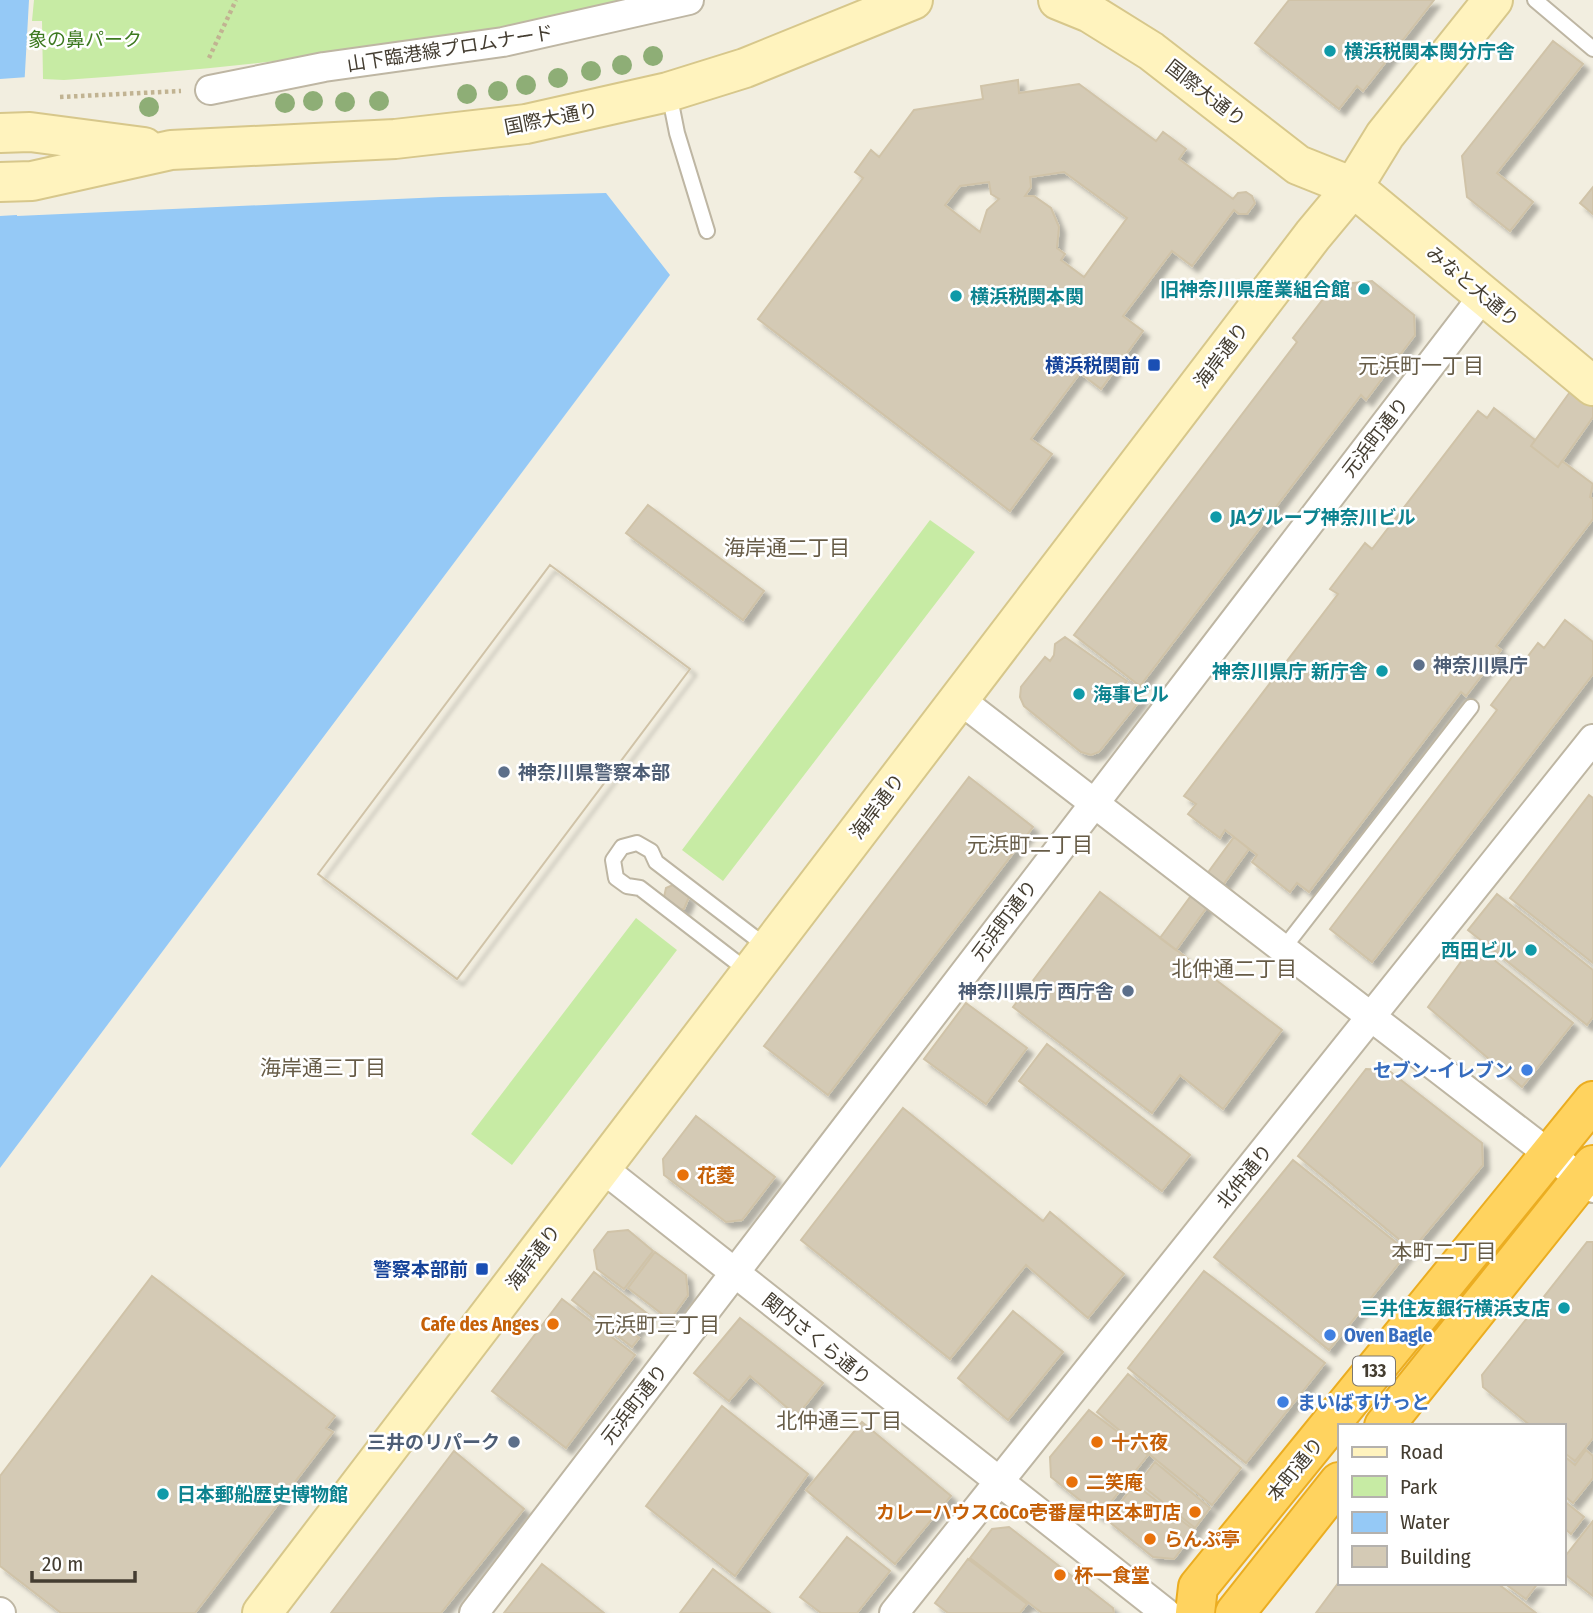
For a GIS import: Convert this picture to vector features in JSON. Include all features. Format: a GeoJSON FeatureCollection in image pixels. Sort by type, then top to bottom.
{"type":"FeatureCollection","features":[{"type":"Feature","properties":{"kind":"highway","name":"本町通り"},"geometry":{"type":"LineString","coordinates":[[1195,1613],[1198,1587],[1593,1101]]}},
{"type":"Feature","properties":{"kind":"highway","name":"133"},"geometry":{"type":"LineString","coordinates":[[1386,1424],[1589,1177]]}},
{"type":"Feature","properties":{"kind":"highway"},"geometry":{"type":"LineString","coordinates":[[1235,1613],[1338,1483]]}},
{"type":"Feature","properties":{"kind":"street","name":"山下臨港線プロムナード"},"geometry":{"type":"LineString","coordinates":[[210,89],[324,67],[503,43],[689,0]]}},
{"type":"Feature","properties":{"kind":"street","name":"国際大通り"},"geometry":{"type":"LineString","coordinates":[[16,182],[171,150],[395,139],[479,131],[668,92],[745,68],[913,0]]}},
{"type":"Feature","properties":{"kind":"street","name":"国際大通り"},"geometry":{"type":"LineString","coordinates":[[1058,0],[1090,13],[1151,51],[1298,165],[1353,187]]}},
{"type":"Feature","properties":{"kind":"street","name":"海岸通り"},"geometry":{"type":"LineString","coordinates":[[262,1613],[1353,187],[1385,135],[1493,0]]}},
{"type":"Feature","properties":{"kind":"street","name":"国際大通り"},"geometry":{"type":"LineString","coordinates":[[15,133],[171,150]]}},
{"type":"Feature","properties":{"kind":"street","name":"みなと大通り"},"geometry":{"type":"LineString","coordinates":[[1353,187],[1593,386]]}},
{"type":"Feature","properties":{"kind":"street","name":"元浜町通り"},"geometry":{"type":"LineString","coordinates":[[474,1613],[1484,295]]}},
{"type":"Feature","properties":{"kind":"street"},"geometry":{"type":"LineString","coordinates":[[959,699],[1550,1155],[1589,1177]]}},
{"type":"Feature","properties":{"kind":"street","name":"北仲通り"},"geometry":{"type":"LineString","coordinates":[[894,1613],[1593,738]]}},
{"type":"Feature","properties":{"kind":"street","name":"関内さくら通り"},"geometry":{"type":"LineString","coordinates":[[601,1167],[1166,1613]]}},
{"type":"Feature","properties":{"kind":"lane"},"geometry":{"type":"LineString","coordinates":[[1535,0],[1593,49]]}},
{"type":"Feature","properties":{"kind":"lane"},"geometry":{"type":"LineString","coordinates":[[668,92],[677,133],[707,231]]}},
{"type":"Feature","properties":{"kind":"lane"},"geometry":{"type":"LineString","coordinates":[[1283,949],[1471,707]]}},
{"type":"Feature","properties":{"kind":"lane"},"geometry":{"type":"LineString","coordinates":[[636,843],[650,851],[656,862],[760,961],[640,888],[616,877],[613,860],[622,847],[636,843]]}},
{"type":"Feature","properties":{"kind":"path"},"geometry":{"type":"LineString","coordinates":[[208,59],[236,0]]}},
{"type":"Feature","properties":{"kind":"path"},"geometry":{"type":"LineString","coordinates":[[55,97],[210,89]]}},
{"type":"Feature","properties":{"kind":"green space","name":"象の鼻パーク"},"geometry":{"type":"Polygon","coordinates":[[[34,0],[636,0],[494,29],[352,52],[64,80],[43,79],[42,21],[32,21],[34,0]]]}},
{"type":"Feature","properties":{"kind":"green space"},"geometry":{"type":"Polygon","coordinates":[[[930,520],[975,552],[723,881],[682,850],[930,520]]]}},
{"type":"Feature","properties":{"kind":"green space"},"geometry":{"type":"Polygon","coordinates":[[[636,918],[677,950],[512,1165],[471,1134],[636,918]]]}},
{"type":"Feature","properties":{"kind":"water"},"geometry":{"type":"Polygon","coordinates":[[[0,0],[29,0],[17,216],[441,197],[606,193],[670,275],[0,1168],[0,0]]]}},
{"type":"Feature","properties":{"kind":"pier"},"geometry":{"type":"Polygon","coordinates":[[[28,77],[21,213],[33,214],[0,216],[0,79],[28,77]]]}},
{"type":"Feature","properties":{"kind":"building","name":"横浜税関本関分庁舎"},"geometry":{"type":"Polygon","coordinates":[[[1289,0],[1434,0],[1363,91],[1357,86],[1339,109],[1255,43],[1289,0]]]}},
{"type":"Feature","properties":{"kind":"building"},"geometry":{"type":"Polygon","coordinates":[[[1553,41],[1583,64],[1497,173],[1533,202],[1510,231],[1467,197],[1462,156],[1553,41]]]}},
{"type":"Feature","properties":{"kind":"building","name":"横浜税関本関"},"geometry":{"type":"Polygon","coordinates":[[[1018,80],[1019,93],[1079,84],[1156,141],[1163,132],[1186,149],[1179,159],[1233,199],[1238,193],[1246,192],[1252,196],[1255,203],[1247,214],[1239,214],[1234,210],[1192,266],[1172,251],[1123,316],[1143,331],[1101,389],[1080,373],[1031,439],[1052,454],[1010,511],[758,319],[863,178],[855,172],[871,150],[879,157],[914,110],[983,99],[981,86],[1018,80]],[[1064,172],[1030,177],[1031,187],[1025,196],[1034,196],[1051,208],[1059,227],[1057,248],[1065,254],[1061,260],[1084,277],[1127,218],[1064,172]],[[989,182],[960,186],[945,205],[980,232],[987,210],[999,199],[991,194],[989,182]]]}},
{"type":"Feature","properties":{"kind":"building"},"geometry":{"type":"Polygon","coordinates":[[[1593,187],[1593,214],[1580,203],[1593,187]]]}},
{"type":"Feature","properties":{"kind":"building","name":"JAグループ神奈川ビル"},"geometry":{"type":"Polygon","coordinates":[[[1372,281],[1414,315],[1415,335],[1366,400],[1361,395],[1140,686],[1074,635],[1297,342],[1293,338],[1334,285],[1372,281]]]}},
{"type":"Feature","properties":{"kind":"building"},"geometry":{"type":"Polygon","coordinates":[[[1593,360],[1593,417],[1558,467],[1531,446],[1593,360]]]}},
{"type":"Feature","properties":{"kind":"building","name":"神奈川県庁 新庁舎"},"geometry":{"type":"Polygon","coordinates":[[[1494,408],[1535,440],[1531,446],[1558,467],[1562,461],[1593,484],[1590,497],[1593,499],[1593,519],[1496,646],[1501,650],[1466,696],[1461,692],[1309,892],[1297,883],[1290,892],[1252,862],[1257,855],[1225,830],[1220,838],[1188,814],[1196,804],[1184,796],[1338,594],[1330,589],[1365,543],[1372,549],[1478,411],[1487,418],[1494,408]]]}},
{"type":"Feature","properties":{"kind":"building"},"geometry":{"type":"Polygon","coordinates":[[[648,505],[764,591],[743,620],[626,533],[648,505]]]}},
{"type":"Feature","properties":{"kind":"building","name":"神奈川県警察本部"},"geometry":{"type":"Polygon","coordinates":[[[550,565],[690,669],[457,979],[318,874],[550,565]]]}},
{"type":"Feature","properties":{"kind":"building","name":"神奈川県警察本部"},"geometry":{"type":"Polygon","coordinates":[[[550,565],[690,669],[457,979],[318,874],[550,565]]]}},
{"type":"Feature","properties":{"kind":"building"},"geometry":{"type":"Polygon","coordinates":[[[1565,620],[1593,642],[1593,674],[1372,962],[1330,929],[1497,710],[1491,705],[1538,643],[1544,648],[1565,620]]]}},
{"type":"Feature","properties":{"kind":"building","name":"海事ビル"},"geometry":{"type":"Polygon","coordinates":[[[1065,637],[1127,681],[1125,684],[1142,698],[1099,752],[1091,755],[1081,752],[1024,706],[1020,697],[1021,687],[1045,657],[1050,661],[1054,655],[1055,644],[1065,637]]]}},
{"type":"Feature","properties":{"kind":"building"},"geometry":{"type":"Polygon","coordinates":[[[969,777],[1033,827],[828,1095],[764,1046],[969,777]]]}},
{"type":"Feature","properties":{"kind":"building"},"geometry":{"type":"Polygon","coordinates":[[[1589,795],[1593,798],[1593,963],[1510,898],[1589,795]]]}},
{"type":"Feature","properties":{"kind":"building"},"geometry":{"type":"Polygon","coordinates":[[[1234,837],[1249,849],[1176,950],[1160,938],[1234,837]]]}},
{"type":"Feature","properties":{"kind":"building"},"geometry":{"type":"Polygon","coordinates":[[[673,885],[689,897],[684,909],[664,897],[666,888],[673,885]]]}},
{"type":"Feature","properties":{"kind":"building","name":"神奈川県庁 西庁舎"},"geometry":{"type":"Polygon","coordinates":[[[1100,892],[1282,1030],[1223,1109],[1180,1075],[1152,1113],[1013,1007],[1100,892]]]}},
{"type":"Feature","properties":{"kind":"building","name":"西田ビル"},"geometry":{"type":"Polygon","coordinates":[[[1497,894],[1593,970],[1593,1017],[1587,1025],[1468,930],[1497,894]]]}},
{"type":"Feature","properties":{"kind":"building"},"geometry":{"type":"Polygon","coordinates":[[[1474,944],[1573,1023],[1522,1087],[1428,1007],[1474,944]]]}},
{"type":"Feature","properties":{"kind":"building"},"geometry":{"type":"Polygon","coordinates":[[[966,1003],[1027,1048],[986,1104],[924,1059],[966,1003]]]}},
{"type":"Feature","properties":{"kind":"building"},"geometry":{"type":"Polygon","coordinates":[[[1047,1044],[1190,1155],[1162,1191],[1019,1081],[1047,1044]]]}},
{"type":"Feature","properties":{"kind":"building"},"geometry":{"type":"Polygon","coordinates":[[[1366,1069],[1388,1070],[1482,1143],[1483,1165],[1412,1250],[1298,1156],[1366,1069]]]}},
{"type":"Feature","properties":{"kind":"building"},"geometry":{"type":"Polygon","coordinates":[[[903,1108],[1043,1221],[1050,1212],[1124,1274],[1088,1318],[1026,1265],[950,1359],[801,1240],[903,1108]]]}},
{"type":"Feature","properties":{"kind":"building"},"geometry":{"type":"Polygon","coordinates":[[[696,1116],[775,1177],[742,1220],[726,1222],[664,1175],[663,1159],[696,1116]]]}},
{"type":"Feature","properties":{"kind":"building"},"geometry":{"type":"Polygon","coordinates":[[[1293,1160],[1408,1252],[1329,1350],[1214,1257],[1293,1160]]]}},
{"type":"Feature","properties":{"kind":"building"},"geometry":{"type":"Polygon","coordinates":[[[628,1230],[653,1251],[624,1289],[597,1269],[594,1250],[608,1232],[628,1230]]]}},
{"type":"Feature","properties":{"kind":"building","name":"三井住友銀行横浜支店"},"geometry":{"type":"Polygon","coordinates":[[[1587,1242],[1593,1242],[1593,1438],[1575,1461],[1565,1454],[1565,1424],[1529,1424],[1483,1387],[1482,1375],[1587,1242]]]}},
{"type":"Feature","properties":{"kind":"building"},"geometry":{"type":"Polygon","coordinates":[[[655,1252],[686,1275],[688,1295],[670,1320],[628,1288],[655,1252]]]}},
{"type":"Feature","properties":{"kind":"building"},"geometry":{"type":"Polygon","coordinates":[[[1204,1271],[1325,1363],[1246,1463],[1128,1368],[1204,1271]]]}},
{"type":"Feature","properties":{"kind":"building"},"geometry":{"type":"Polygon","coordinates":[[[594,1272],[649,1315],[634,1334],[639,1338],[632,1347],[572,1300],[594,1272]]]}},
{"type":"Feature","properties":{"kind":"building"},"geometry":{"type":"Polygon","coordinates":[[[152,1276],[335,1416],[326,1428],[333,1432],[195,1613],[61,1613],[0,1566],[0,1476],[152,1276]]]}},
{"type":"Feature","properties":{"kind":"building"},"geometry":{"type":"Polygon","coordinates":[[[562,1299],[635,1355],[566,1448],[492,1391],[562,1299]]]}},
{"type":"Feature","properties":{"kind":"building"},"geometry":{"type":"Polygon","coordinates":[[[1013,1311],[1063,1352],[1008,1420],[958,1378],[1013,1311]]]}},
{"type":"Feature","properties":{"kind":"building"},"geometry":{"type":"Polygon","coordinates":[[[740,1318],[823,1383],[797,1416],[750,1376],[729,1401],[694,1373],[740,1318]]]}},
{"type":"Feature","properties":{"kind":"building"},"geometry":{"type":"Polygon","coordinates":[[[1128,1374],[1241,1468],[1212,1505],[1097,1412],[1128,1374]]]}},
{"type":"Feature","properties":{"kind":"building"},"geometry":{"type":"Polygon","coordinates":[[[722,1406],[808,1474],[735,1576],[646,1506],[722,1406]]]}},
{"type":"Feature","properties":{"kind":"building"},"geometry":{"type":"Polygon","coordinates":[[[1089,1410],[1148,1455],[1100,1516],[1051,1477],[1050,1457],[1089,1410]]]}},
{"type":"Feature","properties":{"kind":"building"},"geometry":{"type":"Polygon","coordinates":[[[862,1422],[951,1496],[895,1564],[806,1490],[862,1422]]]}},
{"type":"Feature","properties":{"kind":"building"},"geometry":{"type":"Polygon","coordinates":[[[1586,1450],[1593,1456],[1593,1478],[1573,1503],[1565,1497],[1565,1457],[1575,1465],[1586,1450]]]}},
{"type":"Feature","properties":{"kind":"building"},"geometry":{"type":"Polygon","coordinates":[[[454,1451],[524,1509],[441,1613],[331,1613],[454,1451]]]}},
{"type":"Feature","properties":{"kind":"building"},"geometry":{"type":"Polygon","coordinates":[[[1155,1462],[1210,1508],[1195,1528],[1139,1483],[1155,1462]]]}},
{"type":"Feature","properties":{"kind":"building"},"geometry":{"type":"Polygon","coordinates":[[[1135,1484],[1195,1531],[1174,1559],[1153,1557],[1107,1520],[1135,1484]]]}},
{"type":"Feature","properties":{"kind":"building"},"geometry":{"type":"Polygon","coordinates":[[[1565,1502],[1584,1517],[1571,1534],[1565,1529],[1565,1502]]]}},
{"type":"Feature","properties":{"kind":"building"},"geometry":{"type":"Polygon","coordinates":[[[1593,1521],[1593,1596],[1565,1575],[1565,1556],[1593,1521]]]}},
{"type":"Feature","properties":{"kind":"building"},"geometry":{"type":"Polygon","coordinates":[[[1009,1527],[1113,1608],[1114,1613],[1042,1613],[970,1558],[992,1529],[1009,1527]]]}},
{"type":"Feature","properties":{"kind":"building"},"geometry":{"type":"Polygon","coordinates":[[[847,1537],[890,1571],[857,1613],[821,1613],[800,1597],[847,1537]]]}},
{"type":"Feature","properties":{"kind":"building"},"geometry":{"type":"Polygon","coordinates":[[[968,1559],[1027,1604],[1020,1613],[948,1613],[935,1603],[968,1559]]]}},
{"type":"Feature","properties":{"kind":"building"},"geometry":{"type":"Polygon","coordinates":[[[542,1564],[604,1613],[504,1613],[542,1564]]]}},
{"type":"Feature","properties":{"kind":"building"},"geometry":{"type":"Polygon","coordinates":[[[713,1569],[770,1613],[680,1613],[713,1569]]]}},
{"type":"Feature","properties":{"kind":"building"},"geometry":{"type":"Polygon","coordinates":[[[1338,1583],[1500,1585],[1536,1613],[1316,1613],[1338,1583]]]}},
{"type":"Feature","properties":{"kind":"building"},"geometry":{"type":"Polygon","coordinates":[[[1507,1585],[1536,1585],[1526,1599],[1507,1585]]]}},
{"type":"Feature","properties":{"kind":"place","name":"横浜税関本関分庁舎"},"geometry":{"type":"Point","coordinates":[1330,51]}},
{"type":"Feature","properties":{"kind":"place","name":"旧神奈川県産業組合館"},"geometry":{"type":"Point","coordinates":[1364,289]}},
{"type":"Feature","properties":{"kind":"place","name":"横浜税関本関"},"geometry":{"type":"Point","coordinates":[956,296]}},
{"type":"Feature","properties":{"kind":"place","name":"横浜税関前"},"geometry":{"type":"Point","coordinates":[1154,365]}},
{"type":"Feature","properties":{"kind":"place","name":"JAグループ神奈川ビル"},"geometry":{"type":"Point","coordinates":[1216,517]}},
{"type":"Feature","properties":{"kind":"place","name":"神奈川県庁"},"geometry":{"type":"Point","coordinates":[1419,665]}},
{"type":"Feature","properties":{"kind":"place","name":"神奈川県庁 新庁舎"},"geometry":{"type":"Point","coordinates":[1382,671]}},
{"type":"Feature","properties":{"kind":"place","name":"海事ビル"},"geometry":{"type":"Point","coordinates":[1079,694]}},
{"type":"Feature","properties":{"kind":"place","name":"神奈川県警察本部"},"geometry":{"type":"Point","coordinates":[504,772]}},
{"type":"Feature","properties":{"kind":"place","name":"西田ビル"},"geometry":{"type":"Point","coordinates":[1531,950]}},
{"type":"Feature","properties":{"kind":"place","name":"神奈川県庁 西庁舎"},"geometry":{"type":"Point","coordinates":[1128,991]}},
{"type":"Feature","properties":{"kind":"place","name":"セブン-イレブン"},"geometry":{"type":"Point","coordinates":[1527,1070]}},
{"type":"Feature","properties":{"kind":"place","name":"花菱"},"geometry":{"type":"Point","coordinates":[683,1175]}},
{"type":"Feature","properties":{"kind":"place","name":"警察本部前"},"geometry":{"type":"Point","coordinates":[482,1269]}},
{"type":"Feature","properties":{"kind":"place","name":"三井住友銀行横浜支店"},"geometry":{"type":"Point","coordinates":[1564,1308]}},
{"type":"Feature","properties":{"kind":"place","name":"Cafe des Anges"},"geometry":{"type":"Point","coordinates":[553,1324]}},
{"type":"Feature","properties":{"kind":"place","name":"Oven Bagle"},"geometry":{"type":"Point","coordinates":[1330,1335]}},
{"type":"Feature","properties":{"kind":"place","name":"まいばすけっと"},"geometry":{"type":"Point","coordinates":[1283,1402]}},
{"type":"Feature","properties":{"kind":"place","name":"三井のリパーク"},"geometry":{"type":"Point","coordinates":[514,1442]}},
{"type":"Feature","properties":{"kind":"place","name":"十六夜"},"geometry":{"type":"Point","coordinates":[1097,1442]}},
{"type":"Feature","properties":{"kind":"place","name":"二笑庵"},"geometry":{"type":"Point","coordinates":[1072,1482]}},
{"type":"Feature","properties":{"kind":"place","name":"日本郵船歴史博物館"},"geometry":{"type":"Point","coordinates":[163,1494]}},
{"type":"Feature","properties":{"kind":"place","name":"カレーハウスCoCo壱番屋中区本町店"},"geometry":{"type":"Point","coordinates":[1195,1512]}},
{"type":"Feature","properties":{"kind":"place","name":"らんぷ亭"},"geometry":{"type":"Point","coordinates":[1150,1539]}},
{"type":"Feature","properties":{"kind":"place","name":"杯一食堂"},"geometry":{"type":"Point","coordinates":[1060,1575]}},
{"type":"Feature","properties":{"kind":"district","name":"元浜町一丁目"},"geometry":{"type":"Point","coordinates":[1421,366]}},
{"type":"Feature","properties":{"kind":"district","name":"海岸通二丁目"},"geometry":{"type":"Point","coordinates":[787,548]}},
{"type":"Feature","properties":{"kind":"district","name":"元浜町二丁目"},"geometry":{"type":"Point","coordinates":[1030,845]}},
{"type":"Feature","properties":{"kind":"district","name":"北仲通二丁目"},"geometry":{"type":"Point","coordinates":[1234,969]}},
{"type":"Feature","properties":{"kind":"district","name":"海岸通三丁目"},"geometry":{"type":"Point","coordinates":[323,1068]}},
{"type":"Feature","properties":{"kind":"district","name":"本町二丁目"},"geometry":{"type":"Point","coordinates":[1444,1252]}},
{"type":"Feature","properties":{"kind":"district","name":"元浜町三丁目"},"geometry":{"type":"Point","coordinates":[657,1325]}},
{"type":"Feature","properties":{"kind":"district","name":"北仲通三丁目"},"geometry":{"type":"Point","coordinates":[839,1421]}}]}
